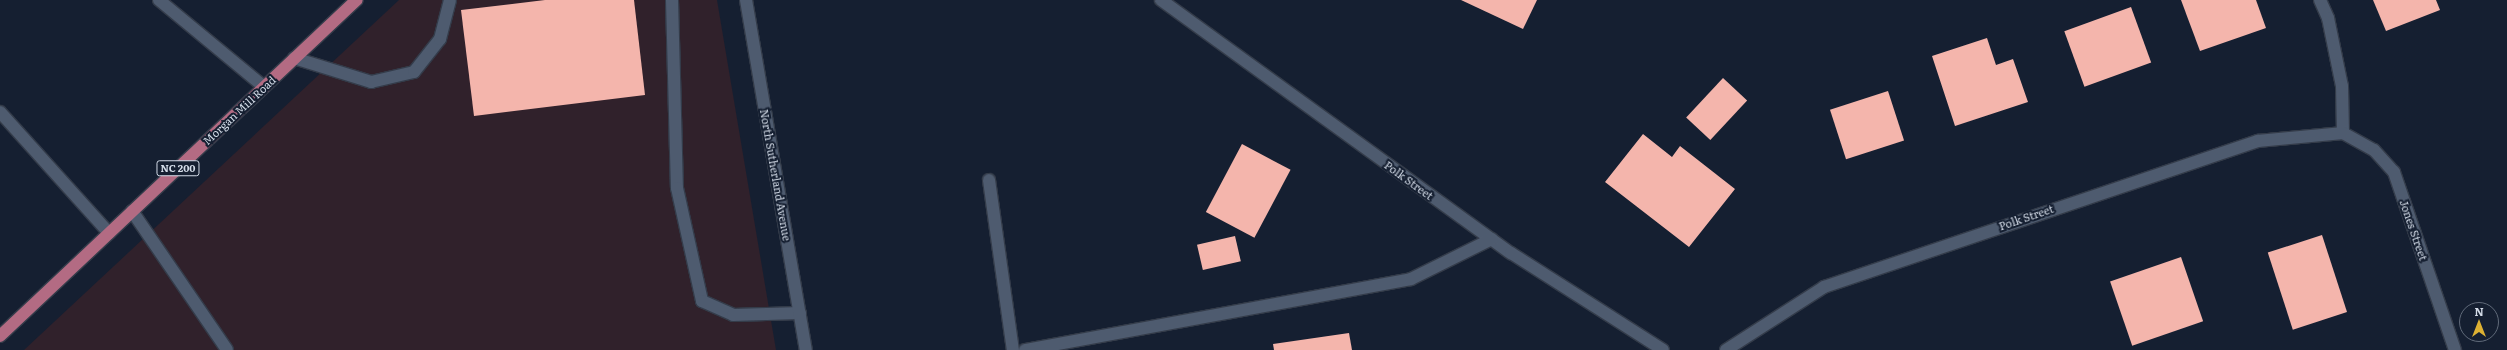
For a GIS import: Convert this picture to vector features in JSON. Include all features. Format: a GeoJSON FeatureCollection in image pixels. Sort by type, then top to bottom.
{"type":"FeatureCollection","features":[{"type":"Feature","properties":{"kind":"main road","name":"Morgan Mill Road"},"geometry":{"type":"LineString","coordinates":[[0,336],[356,0]]}},
{"type":"Feature","properties":{"kind":"street"},"geometry":{"type":"LineString","coordinates":[[159,0],[264,87]]}},
{"type":"Feature","properties":{"kind":"street"},"geometry":{"type":"LineString","coordinates":[[294,58],[371,82],[414,72],[440,39],[450,0]]}},
{"type":"Feature","properties":{"kind":"street"},"geometry":{"type":"LineString","coordinates":[[672,0],[677,188],[702,301],[733,315],[800,313]]}},
{"type":"Feature","properties":{"kind":"street","name":"North Sutherland Avenue"},"geometry":{"type":"LineString","coordinates":[[746,0],[806,350]]}},
{"type":"Feature","properties":{"kind":"street","name":"Polk Street"},"geometry":{"type":"LineString","coordinates":[[1161,0],[1492,240],[1663,350]]}},
{"type":"Feature","properties":{"kind":"street"},"geometry":{"type":"LineString","coordinates":[[2320,0],[2328,18],[2342,86],[2343,133]]}},
{"type":"Feature","properties":{"kind":"street"},"geometry":{"type":"LineString","coordinates":[[0,112],[109,233]]}},
{"type":"Feature","properties":{"kind":"street","name":"Polk Street"},"geometry":{"type":"LineString","coordinates":[[1726,350],[1824,287],[2258,141],[2343,133]]}},
{"type":"Feature","properties":{"kind":"street","name":"Jones Street"},"geometry":{"type":"LineString","coordinates":[[2343,133],[2374,150],[2394,172],[2455,350]]}},
{"type":"Feature","properties":{"kind":"street"},"geometry":{"type":"LineString","coordinates":[[989,180],[1013,350]]}},
{"type":"Feature","properties":{"kind":"street"},"geometry":{"type":"LineString","coordinates":[[132,211],[227,350]]}},
{"type":"Feature","properties":{"kind":"street"},"geometry":{"type":"LineString","coordinates":[[1025,350],[1411,279],[1492,240]]}},
{"type":"Feature","properties":{"kind":"shaded area"},"geometry":{"type":"Polygon","coordinates":[[[399,0],[717,0],[776,350],[24,350],[399,0]]]}},
{"type":"Feature","properties":{"kind":"building"},"geometry":{"type":"Polygon","coordinates":[[[545,0],[634,0],[645,95],[474,116],[461,10],[545,0]]]}},
{"type":"Feature","properties":{"kind":"building"},"geometry":{"type":"Polygon","coordinates":[[[1461,0],[1537,0],[1523,29],[1461,0]]]}},
{"type":"Feature","properties":{"kind":"building"},"geometry":{"type":"Polygon","coordinates":[[[2181,0],[2256,0],[2266,28],[2200,51],[2181,0]]]}},
{"type":"Feature","properties":{"kind":"building"},"geometry":{"type":"Polygon","coordinates":[[[2373,0],[2436,0],[2440,10],[2386,31],[2373,0]]]}},
{"type":"Feature","properties":{"kind":"building"},"geometry":{"type":"Polygon","coordinates":[[[2131,7],[2151,62],[2084,87],[2064,31],[2131,7]]]}},
{"type":"Feature","properties":{"kind":"building"},"geometry":{"type":"Polygon","coordinates":[[[1987,38],[1996,65],[2013,59],[2028,102],[1955,126],[1932,56],[1987,38]]]}},
{"type":"Feature","properties":{"kind":"building"},"geometry":{"type":"Polygon","coordinates":[[[1723,78],[1747,101],[1710,140],[1686,117],[1723,78]]]}},
{"type":"Feature","properties":{"kind":"building"},"geometry":{"type":"Polygon","coordinates":[[[1888,91],[1904,140],[1846,159],[1830,110],[1888,91]]]}},
{"type":"Feature","properties":{"kind":"building"},"geometry":{"type":"Polygon","coordinates":[[[1643,134],[1672,157],[1680,146],[1735,189],[1689,247],[1605,182],[1643,134]]]}},
{"type":"Feature","properties":{"kind":"building"},"geometry":{"type":"Polygon","coordinates":[[[1242,144],[1291,170],[1254,238],[1206,212],[1242,144]]]}},
{"type":"Feature","properties":{"kind":"building"},"geometry":{"type":"Polygon","coordinates":[[[2322,235],[2347,312],[2293,330],[2268,253],[2322,235]]]}},
{"type":"Feature","properties":{"kind":"building"},"geometry":{"type":"Polygon","coordinates":[[[1235,236],[1241,261],[1203,270],[1197,245],[1235,236]]]}},
{"type":"Feature","properties":{"kind":"building"},"geometry":{"type":"Polygon","coordinates":[[[2181,257],[2203,321],[2132,346],[2110,281],[2181,257]]]}},
{"type":"Feature","properties":{"kind":"building"},"geometry":{"type":"Polygon","coordinates":[[[1349,333],[1352,350],[1274,350],[1273,344],[1349,333]]]}}]}
